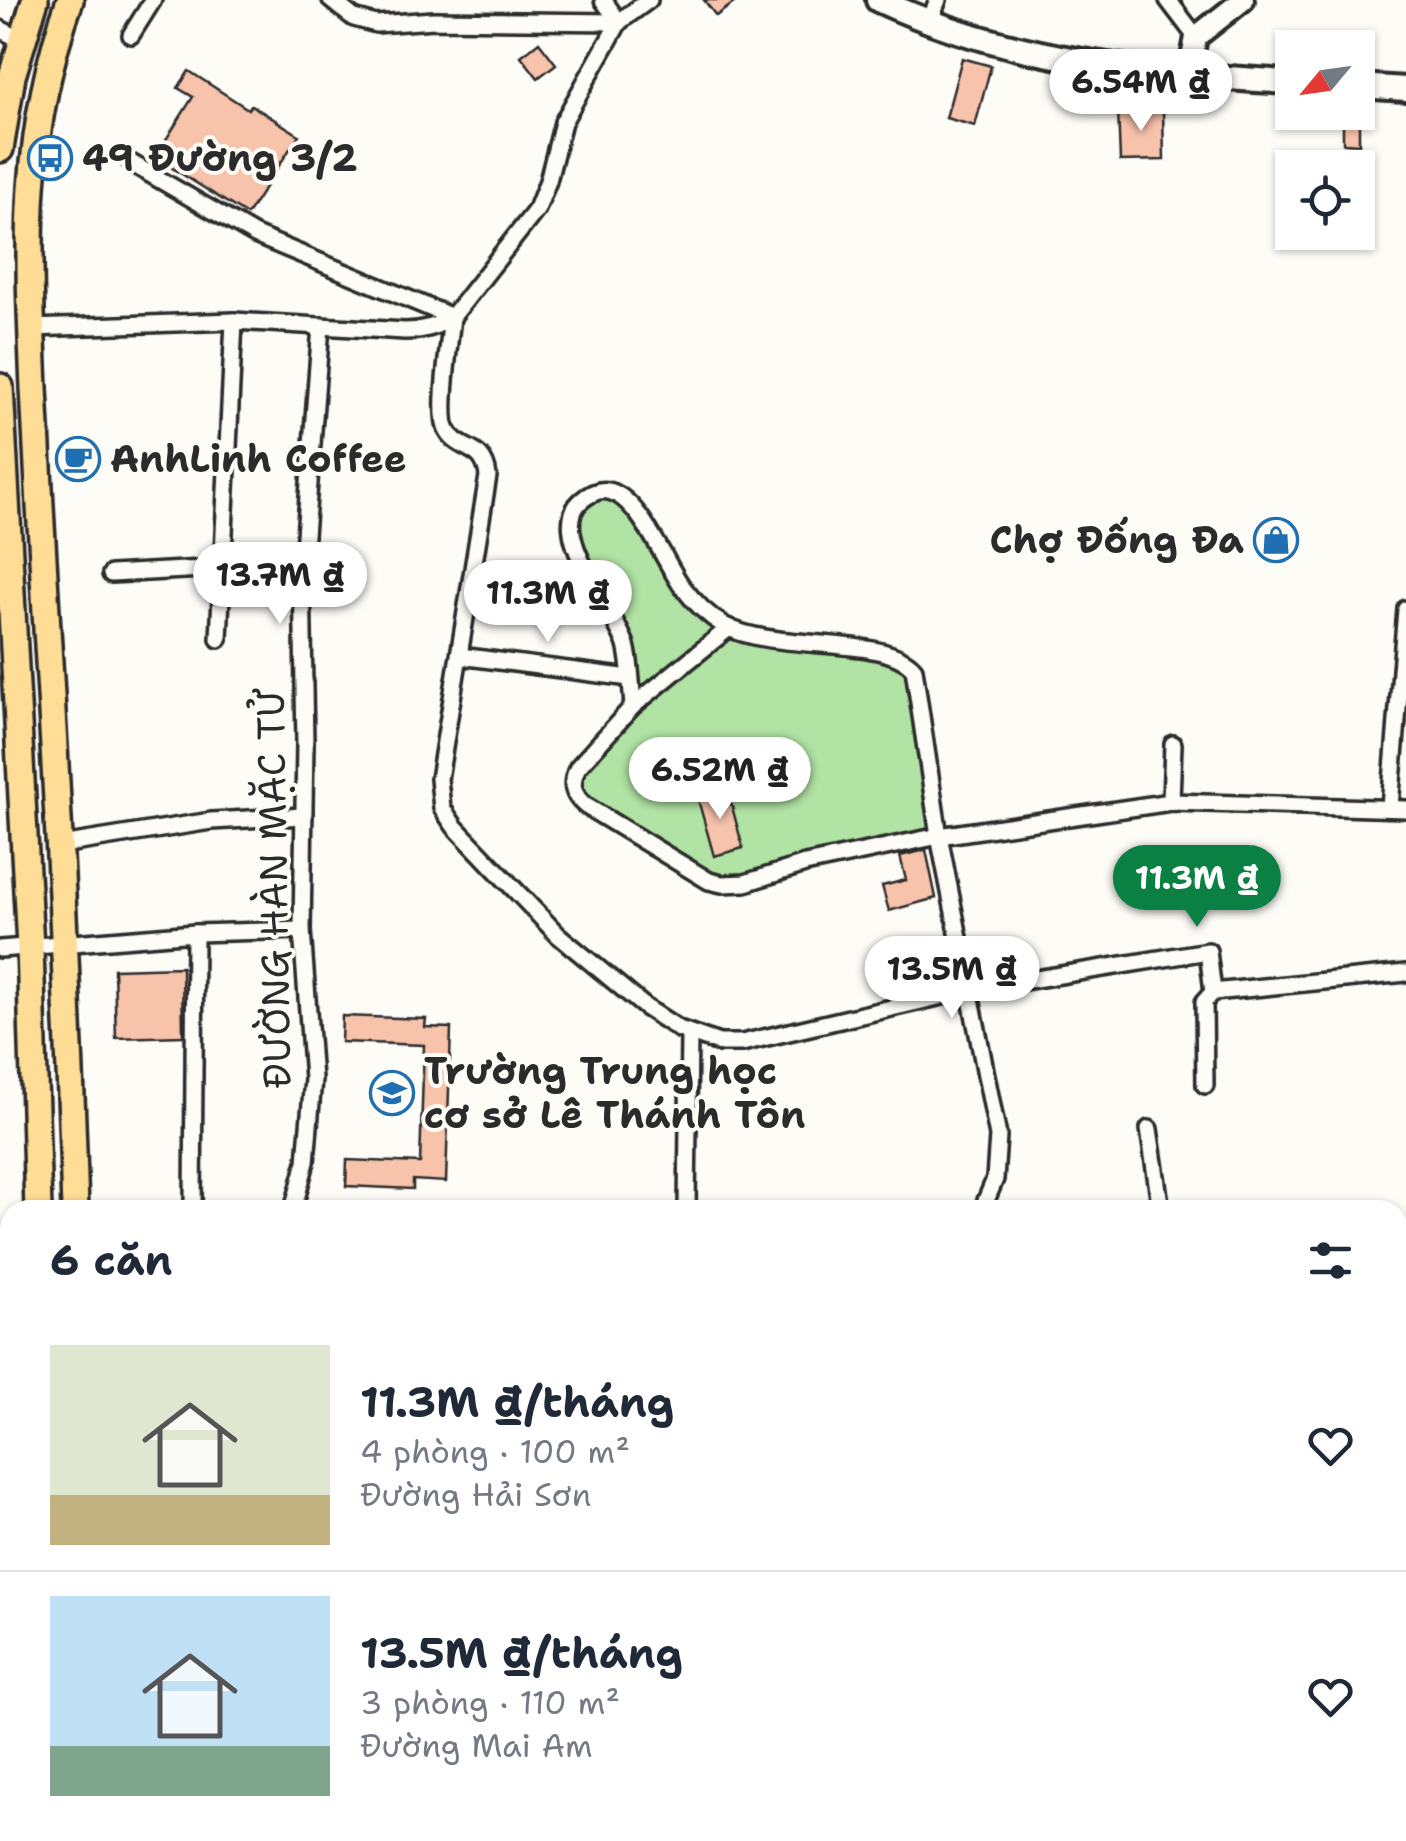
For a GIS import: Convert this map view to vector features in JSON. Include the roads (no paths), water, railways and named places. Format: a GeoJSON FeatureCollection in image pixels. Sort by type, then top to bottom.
{"type":"FeatureCollection","features":[{"type":"Feature","properties":{"kind":"main road"},"geometry":{"type":"LineString","coordinates":[[0,149],[11,34],[34,0]]}},
{"type":"Feature","properties":{"kind":"main road"},"geometry":{"type":"LineString","coordinates":[[70,0],[44,83],[30,186],[31,328],[66,945],[75,1200]]}},
{"type":"Feature","properties":{"kind":"main road"},"geometry":{"type":"LineString","coordinates":[[878,0],[934,10],[1063,58],[1275,81]]}},
{"type":"Feature","properties":{"kind":"main road"},"geometry":{"type":"LineString","coordinates":[[1375,87],[1406,88]]}},
{"type":"Feature","properties":{"kind":"main road"},"geometry":{"type":"LineString","coordinates":[[0,387],[4,556],[30,947],[38,1200]]}},
{"type":"Feature","properties":{"kind":"street"},"geometry":{"type":"LineString","coordinates":[[131,35],[152,0]]}},
{"type":"Feature","properties":{"kind":"street"},"geometry":{"type":"LineString","coordinates":[[331,0],[354,18],[376,24],[434,20],[619,22]]}},
{"type":"Feature","properties":{"kind":"street"},"geometry":{"type":"LineString","coordinates":[[603,0],[619,22]]}},
{"type":"Feature","properties":{"kind":"street"},"geometry":{"type":"LineString","coordinates":[[31,328],[234,321],[417,331],[452,317],[537,209],[563,122],[619,22],[649,0]]}},
{"type":"Feature","properties":{"kind":"street"},"geometry":{"type":"LineString","coordinates":[[1168,0],[1196,37]]}},
{"type":"Feature","properties":{"kind":"street"},"geometry":{"type":"LineString","coordinates":[[1189,74],[1196,37],[1243,0]]}},
{"type":"Feature","properties":{"kind":"street"},"geometry":{"type":"LineString","coordinates":[[6,75],[44,83]]}},
{"type":"Feature","properties":{"kind":"street"},"geometry":{"type":"LineString","coordinates":[[131,163],[256,235],[452,317]]}},
{"type":"Feature","properties":{"kind":"street"},"geometry":{"type":"LineString","coordinates":[[452,317],[444,422],[454,439],[479,454],[488,476],[439,780],[440,800],[446,816],[477,854],[558,935],[645,1006],[690,1034],[719,1043],[742,1043],[968,990],[1208,950],[1213,992]]}},
{"type":"Feature","properties":{"kind":"street"},"geometry":{"type":"LineString","coordinates":[[219,638],[234,321]]}},
{"type":"Feature","properties":{"kind":"street","name":"ĐƯỜNG HÀN MẶC TỬ"},"geometry":{"type":"LineString","coordinates":[[296,1200],[306,1162],[313,1079],[302,930],[302,575],[321,326]]}},
{"type":"Feature","properties":{"kind":"street"},"geometry":{"type":"LineString","coordinates":[[632,706],[626,646],[591,580],[571,531],[575,507],[594,492],[612,492],[633,507],[680,584],[698,605],[729,628],[770,641],[889,652],[908,662],[917,677],[940,836],[998,1136],[995,1179],[986,1200]]}},
{"type":"Feature","properties":{"kind":"street"},"geometry":{"type":"LineString","coordinates":[[4,556],[42,554]]}},
{"type":"Feature","properties":{"kind":"street"},"geometry":{"type":"LineString","coordinates":[[111,574],[222,568]]}},
{"type":"Feature","properties":{"kind":"street"},"geometry":{"type":"LineString","coordinates":[[729,628],[632,706],[572,777],[574,794],[586,806],[697,876],[722,884],[745,883],[804,864],[940,836],[1171,802],[1398,808],[1406,609]]}},
{"type":"Feature","properties":{"kind":"street"},"geometry":{"type":"LineString","coordinates":[[460,656],[630,678]]}},
{"type":"Feature","properties":{"kind":"street"},"geometry":{"type":"LineString","coordinates":[[1171,802],[1173,744]]}},
{"type":"Feature","properties":{"kind":"street"},"geometry":{"type":"LineString","coordinates":[[60,845],[211,821],[304,816]]}},
{"type":"Feature","properties":{"kind":"street"},"geometry":{"type":"LineString","coordinates":[[0,949],[302,930]]}},
{"type":"Feature","properties":{"kind":"street"},"geometry":{"type":"LineString","coordinates":[[193,1200],[195,934]]}},
{"type":"Feature","properties":{"kind":"street"},"geometry":{"type":"LineString","coordinates":[[1205,1085],[1204,1002],[1213,992],[1406,973]]}},
{"type":"Feature","properties":{"kind":"street"},"geometry":{"type":"LineString","coordinates":[[687,1200],[690,1034]]}},
{"type":"Feature","properties":{"kind":"street"},"geometry":{"type":"LineString","coordinates":[[1149,1129],[1160,1200]]}},
{"type":"Feature","properties":{"kind":"place","name":"49 Đường 3/2"},"geometry":{"type":"Point","coordinates":[50,158]}},
{"type":"Feature","properties":{"kind":"place","name":"AnhLinh Coffee"},"geometry":{"type":"Point","coordinates":[78,459]}},
{"type":"Feature","properties":{"kind":"place","name":"Chợ Đống Đa"},"geometry":{"type":"Point","coordinates":[1276,540]}},
{"type":"Feature","properties":{"kind":"place","name":"Trường Trung học cơ sở Lê Thánh Tôn"},"geometry":{"type":"Point","coordinates":[392,1093]}}]}
